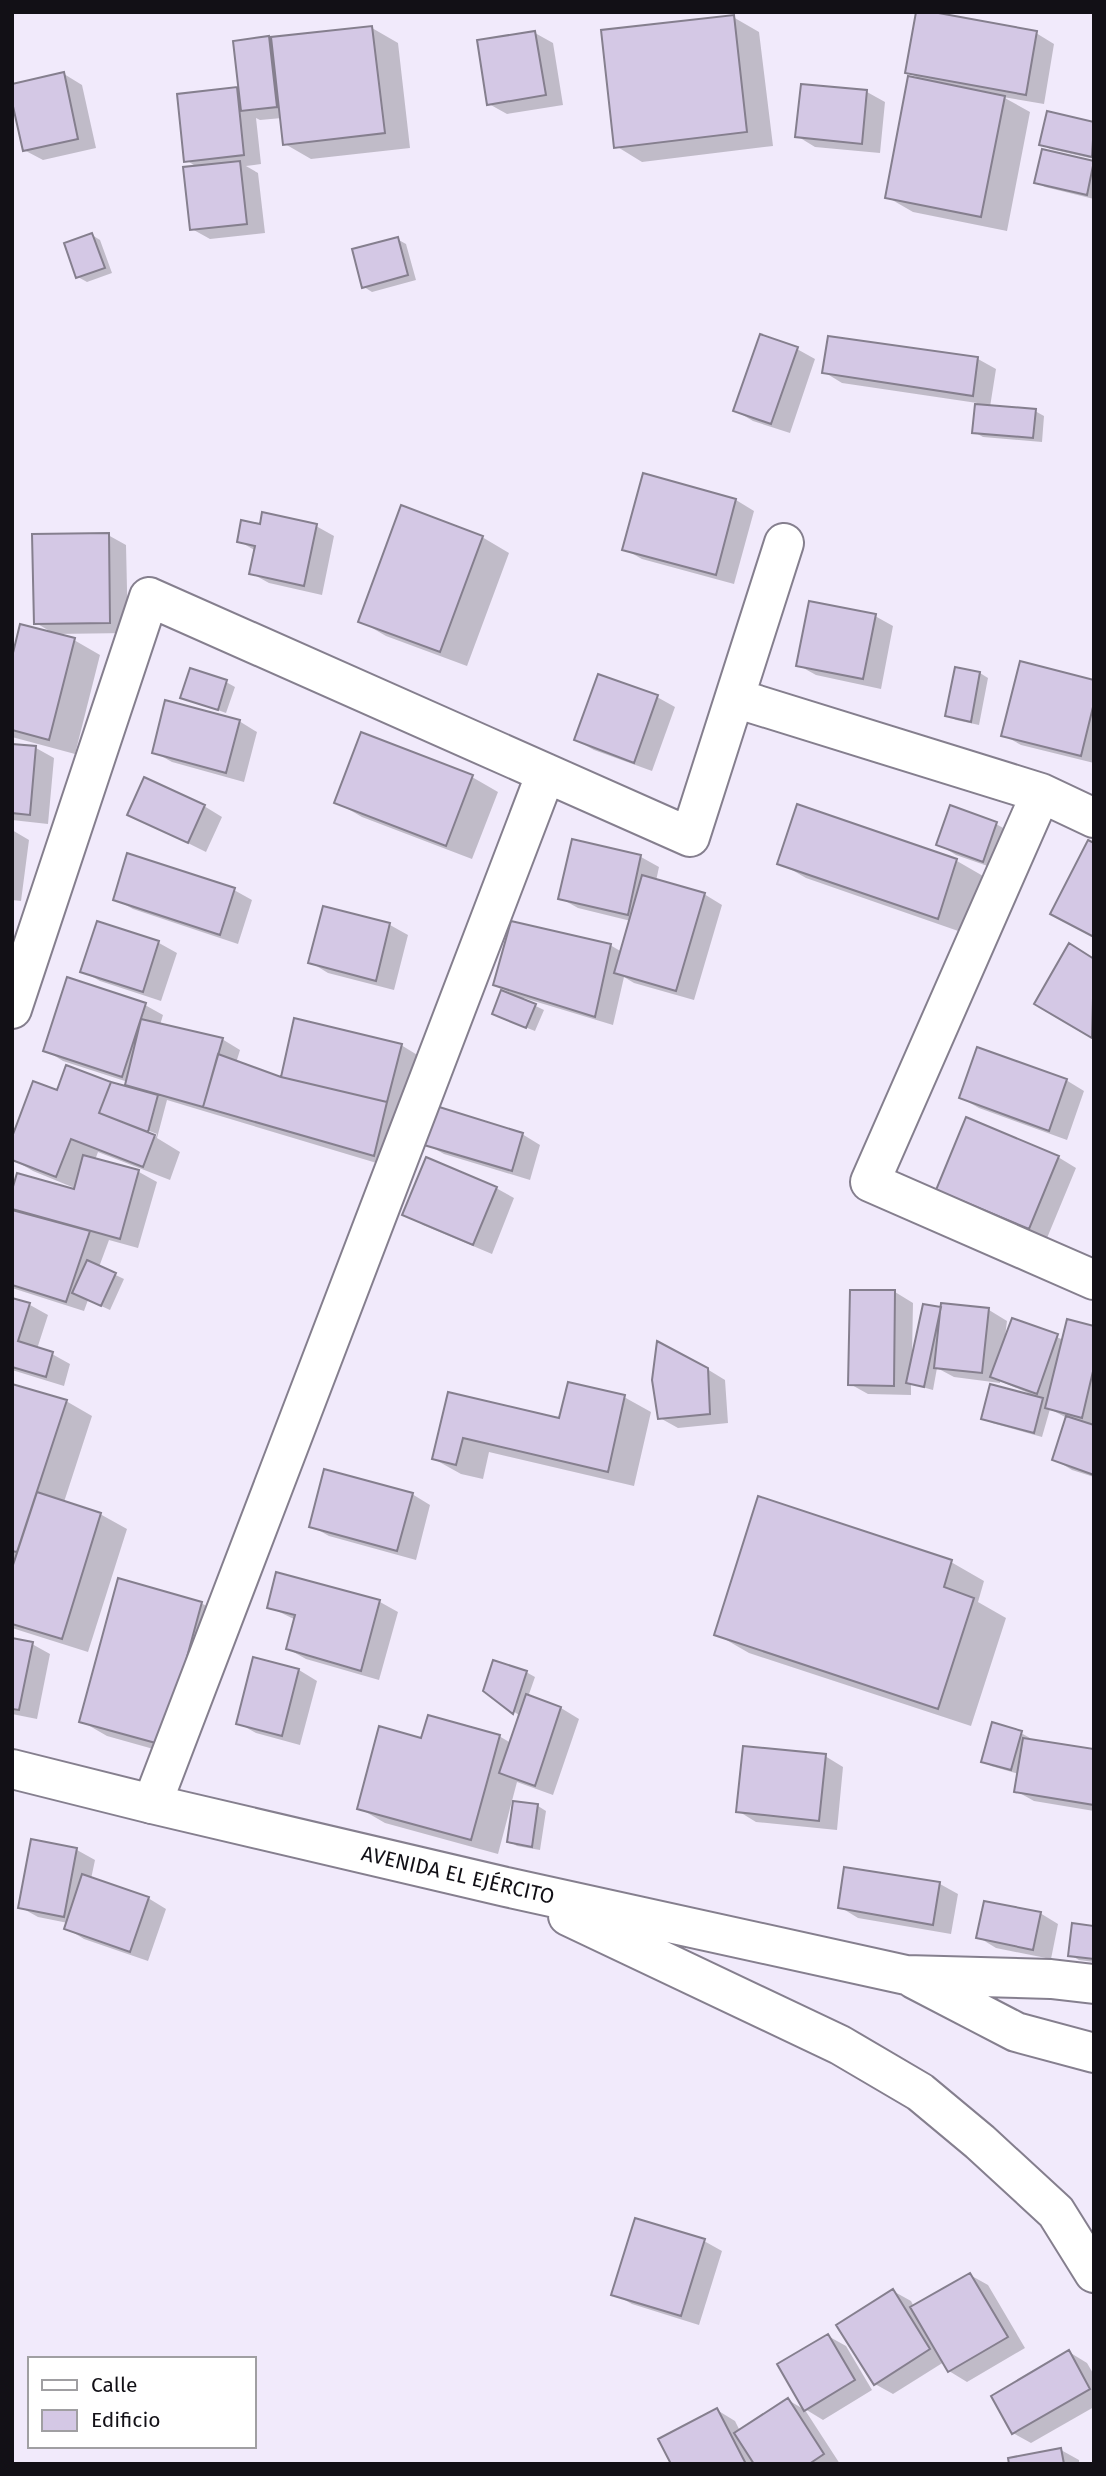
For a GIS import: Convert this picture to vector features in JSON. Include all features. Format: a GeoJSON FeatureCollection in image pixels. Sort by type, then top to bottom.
{"type":"FeatureCollection","features":[{"type":"Feature","properties":{"kind":"street"},"geometry":{"type":"LineString","coordinates":[[12,1009],[149,597],[690,837],[784,543]]}},
{"type":"Feature","properties":{"kind":"street"},"geometry":{"type":"LineString","coordinates":[[735,698],[1041,793],[1094,818]]}},
{"type":"Feature","properties":{"kind":"street"},"geometry":{"type":"LineString","coordinates":[[152,1804],[545,773]]}},
{"type":"Feature","properties":{"kind":"street"},"geometry":{"type":"LineString","coordinates":[[1041,793],[870,1182],[1094,1280]]}},
{"type":"Feature","properties":{"kind":"street","name":"AVENIDA EL EJÉRCITO"},"geometry":{"type":"LineString","coordinates":[[12,1769],[506,1886],[906,1975],[1051,1979],[1094,1984]]}},
{"type":"Feature","properties":{"kind":"street"},"geometry":{"type":"LineString","coordinates":[[506,1886],[840,2045],[920,2092],[980,2142],[1056,2212],[1094,2273]]}},
{"type":"Feature","properties":{"kind":"street","name":"AVENIDA EL EJÉRCITO"},"geometry":{"type":"LineString","coordinates":[[906,1975],[1016,2032],[1094,2053]]}},
{"type":"Feature","properties":{"kind":"building"},"geometry":{"type":"Polygon","coordinates":[[[916,12],[933,12],[1037,31],[1026,95],[905,73],[916,12]]]}},
{"type":"Feature","properties":{"kind":"building"},"geometry":{"type":"Polygon","coordinates":[[[734,15],[747,132],[614,148],[601,30],[734,15]]]}},
{"type":"Feature","properties":{"kind":"building"},"geometry":{"type":"Polygon","coordinates":[[[372,26],[385,133],[283,145],[271,37],[372,26]]]}},
{"type":"Feature","properties":{"kind":"building"},"geometry":{"type":"Polygon","coordinates":[[[535,31],[546,95],[487,105],[477,40],[535,31]]]}},
{"type":"Feature","properties":{"kind":"building"},"geometry":{"type":"Polygon","coordinates":[[[269,36],[277,107],[241,111],[233,41],[269,36]]]}},
{"type":"Feature","properties":{"kind":"building"},"geometry":{"type":"Polygon","coordinates":[[[64,72],[78,139],[23,151],[12,102],[12,84],[64,72]]]}},
{"type":"Feature","properties":{"kind":"building"},"geometry":{"type":"Polygon","coordinates":[[[908,76],[1005,96],[981,217],[885,198],[908,76]]]}},
{"type":"Feature","properties":{"kind":"building"},"geometry":{"type":"Polygon","coordinates":[[[801,84],[867,90],[862,144],[795,137],[801,84]]]}},
{"type":"Feature","properties":{"kind":"building"},"geometry":{"type":"Polygon","coordinates":[[[237,87],[244,155],[184,162],[177,94],[237,87]]]}},
{"type":"Feature","properties":{"kind":"building"},"geometry":{"type":"Polygon","coordinates":[[[1047,111],[1094,122],[1092,157],[1039,145],[1047,111]]]}},
{"type":"Feature","properties":{"kind":"building"},"geometry":{"type":"Polygon","coordinates":[[[1042,149],[1094,161],[1087,195],[1034,183],[1042,149]]]}},
{"type":"Feature","properties":{"kind":"building"},"geometry":{"type":"Polygon","coordinates":[[[240,161],[247,224],[190,230],[183,167],[240,161]]]}},
{"type":"Feature","properties":{"kind":"building"},"geometry":{"type":"Polygon","coordinates":[[[92,233],[105,268],[76,278],[64,243],[92,233]]]}},
{"type":"Feature","properties":{"kind":"building"},"geometry":{"type":"Polygon","coordinates":[[[398,237],[408,275],[362,288],[352,249],[398,237]]]}},
{"type":"Feature","properties":{"kind":"building"},"geometry":{"type":"Polygon","coordinates":[[[760,334],[798,347],[771,424],[733,411],[760,334]]]}},
{"type":"Feature","properties":{"kind":"building"},"geometry":{"type":"Polygon","coordinates":[[[828,336],[978,357],[973,396],[822,373],[828,336]]]}},
{"type":"Feature","properties":{"kind":"building"},"geometry":{"type":"Polygon","coordinates":[[[975,404],[1036,409],[1033,438],[972,433],[975,404]]]}},
{"type":"Feature","properties":{"kind":"building"},"geometry":{"type":"Polygon","coordinates":[[[643,473],[736,499],[716,575],[622,550],[643,473]]]}},
{"type":"Feature","properties":{"kind":"building"},"geometry":{"type":"Polygon","coordinates":[[[401,505],[483,536],[440,652],[358,622],[401,505]]]}},
{"type":"Feature","properties":{"kind":"building"},"geometry":{"type":"Polygon","coordinates":[[[262,512],[317,524],[304,586],[249,574],[255,546],[237,542],[241,520],[260,524],[262,512]]]}},
{"type":"Feature","properties":{"kind":"building"},"geometry":{"type":"Polygon","coordinates":[[[109,533],[110,623],[34,624],[32,534],[109,533]]]}},
{"type":"Feature","properties":{"kind":"building"},"geometry":{"type":"Polygon","coordinates":[[[809,601],[876,614],[863,679],[796,666],[809,601]]]}},
{"type":"Feature","properties":{"kind":"building"},"geometry":{"type":"Polygon","coordinates":[[[20,624],[75,638],[49,740],[12,730],[12,657],[20,624]]]}},
{"type":"Feature","properties":{"kind":"building"},"geometry":{"type":"Polygon","coordinates":[[[1020,661],[1094,680],[1094,703],[1081,756],[1001,736],[1020,661]]]}},
{"type":"Feature","properties":{"kind":"building"},"geometry":{"type":"Polygon","coordinates":[[[955,667],[980,672],[971,722],[945,716],[955,667]]]}},
{"type":"Feature","properties":{"kind":"building"},"geometry":{"type":"Polygon","coordinates":[[[190,668],[227,680],[218,710],[180,698],[190,668]]]}},
{"type":"Feature","properties":{"kind":"building"},"geometry":{"type":"Polygon","coordinates":[[[598,674],[658,695],[634,763],[574,740],[598,674]]]}},
{"type":"Feature","properties":{"kind":"building"},"geometry":{"type":"Polygon","coordinates":[[[165,700],[240,720],[226,773],[152,753],[165,700]]]}},
{"type":"Feature","properties":{"kind":"building"},"geometry":{"type":"Polygon","coordinates":[[[361,732],[473,775],[446,846],[334,803],[361,732]]]}},
{"type":"Feature","properties":{"kind":"building"},"geometry":{"type":"Polygon","coordinates":[[[12,744],[36,746],[30,815],[12,813],[12,744]]]}},
{"type":"Feature","properties":{"kind":"building"},"geometry":{"type":"Polygon","coordinates":[[[144,777],[205,805],[188,843],[127,815],[144,777]]]}},
{"type":"Feature","properties":{"kind":"building"},"geometry":{"type":"Polygon","coordinates":[[[797,804],[957,859],[938,919],[777,864],[797,804]]]}},
{"type":"Feature","properties":{"kind":"building"},"geometry":{"type":"Polygon","coordinates":[[[950,805],[997,822],[983,862],[936,845],[950,805]]]}},
{"type":"Feature","properties":{"kind":"building"},"geometry":{"type":"Polygon","coordinates":[[[572,839],[641,855],[628,915],[558,899],[572,839]]]}},
{"type":"Feature","properties":{"kind":"building"},"geometry":{"type":"Polygon","coordinates":[[[1088,840],[1094,843],[1094,937],[1050,914],[1088,840]]]}},
{"type":"Feature","properties":{"kind":"building"},"geometry":{"type":"Polygon","coordinates":[[[127,853],[235,888],[220,935],[113,900],[127,853]]]}},
{"type":"Feature","properties":{"kind":"building"},"geometry":{"type":"Polygon","coordinates":[[[642,875],[705,893],[676,991],[614,973],[642,875]]]}},
{"type":"Feature","properties":{"kind":"building"},"geometry":{"type":"Polygon","coordinates":[[[323,906],[390,923],[376,981],[308,963],[323,906]]]}},
{"type":"Feature","properties":{"kind":"building"},"geometry":{"type":"Polygon","coordinates":[[[97,921],[159,941],[143,992],[80,972],[97,921]]]}},
{"type":"Feature","properties":{"kind":"building"},"geometry":{"type":"Polygon","coordinates":[[[511,921],[611,944],[595,1017],[493,985],[511,921]]]}},
{"type":"Feature","properties":{"kind":"building"},"geometry":{"type":"Polygon","coordinates":[[[1069,943],[1094,959],[1092,1038],[1034,1004],[1069,943]]]}},
{"type":"Feature","properties":{"kind":"building"},"geometry":{"type":"Polygon","coordinates":[[[67,977],[146,1003],[122,1077],[43,1051],[67,977]]]}},
{"type":"Feature","properties":{"kind":"building"},"geometry":{"type":"Polygon","coordinates":[[[501,990],[536,1004],[526,1028],[492,1014],[501,990]]]}},
{"type":"Feature","properties":{"kind":"building"},"geometry":{"type":"Polygon","coordinates":[[[294,1018],[402,1044],[387,1102],[281,1077],[294,1018]]]}},
{"type":"Feature","properties":{"kind":"building"},"geometry":{"type":"Polygon","coordinates":[[[141,1019],[223,1038],[203,1107],[125,1085],[141,1019]]]}},
{"type":"Feature","properties":{"kind":"building"},"geometry":{"type":"Polygon","coordinates":[[[977,1047],[1067,1079],[1049,1131],[959,1098],[977,1047]]]}},
{"type":"Feature","properties":{"kind":"building"},"geometry":{"type":"Polygon","coordinates":[[[218,1054],[281,1077],[387,1102],[374,1156],[203,1107],[218,1054]]]}},
{"type":"Feature","properties":{"kind":"building"},"geometry":{"type":"Polygon","coordinates":[[[66,1065],[111,1082],[99,1113],[155,1135],[143,1167],[71,1139],[56,1177],[12,1160],[12,1137],[33,1081],[57,1090],[66,1065]]]}},
{"type":"Feature","properties":{"kind":"building"},"geometry":{"type":"Polygon","coordinates":[[[111,1082],[158,1095],[148,1132],[99,1113],[111,1082]]]}},
{"type":"Feature","properties":{"kind":"building"},"geometry":{"type":"Polygon","coordinates":[[[436,1106],[523,1133],[512,1171],[424,1145],[436,1106]]]}},
{"type":"Feature","properties":{"kind":"building"},"geometry":{"type":"Polygon","coordinates":[[[966,1117],[1059,1156],[1029,1229],[936,1190],[966,1117]]]}},
{"type":"Feature","properties":{"kind":"building"},"geometry":{"type":"Polygon","coordinates":[[[83,1155],[139,1170],[120,1239],[12,1209],[12,1190],[17,1173],[74,1189],[83,1155]]]}},
{"type":"Feature","properties":{"kind":"building"},"geometry":{"type":"Polygon","coordinates":[[[426,1157],[497,1187],[473,1245],[402,1215],[426,1157]]]}},
{"type":"Feature","properties":{"kind":"building"},"geometry":{"type":"Polygon","coordinates":[[[12,1210],[90,1231],[66,1302],[12,1285],[12,1210]]]}},
{"type":"Feature","properties":{"kind":"building"},"geometry":{"type":"Polygon","coordinates":[[[87,1260],[116,1273],[101,1306],[72,1293],[87,1260]]]}},
{"type":"Feature","properties":{"kind":"building"},"geometry":{"type":"Polygon","coordinates":[[[850,1290],[895,1290],[894,1386],[848,1385],[850,1290]]]}},
{"type":"Feature","properties":{"kind":"building"},"geometry":{"type":"Polygon","coordinates":[[[12,1298],[30,1303],[18,1341],[53,1352],[46,1377],[12,1367],[12,1298]]]}},
{"type":"Feature","properties":{"kind":"building"},"geometry":{"type":"Polygon","coordinates":[[[941,1303],[989,1308],[982,1373],[934,1368],[941,1303]]]}},
{"type":"Feature","properties":{"kind":"building"},"geometry":{"type":"Polygon","coordinates":[[[923,1304],[941,1307],[924,1387],[906,1383],[923,1304]]]}},
{"type":"Feature","properties":{"kind":"building"},"geometry":{"type":"Polygon","coordinates":[[[1012,1318],[1058,1334],[1037,1394],[990,1377],[1012,1318]]]}},
{"type":"Feature","properties":{"kind":"building"},"geometry":{"type":"Polygon","coordinates":[[[1067,1319],[1094,1326],[1094,1367],[1082,1418],[1045,1408],[1067,1319]]]}},
{"type":"Feature","properties":{"kind":"building"},"geometry":{"type":"Polygon","coordinates":[[[657,1341],[708,1368],[710,1414],[658,1419],[652,1380],[657,1341]]]}},
{"type":"Feature","properties":{"kind":"building"},"geometry":{"type":"Polygon","coordinates":[[[568,1382],[625,1395],[608,1472],[463,1438],[456,1465],[432,1459],[448,1392],[559,1418],[568,1382]]]}},
{"type":"Feature","properties":{"kind":"building"},"geometry":{"type":"Polygon","coordinates":[[[12,1384],[67,1400],[17,1552],[12,1551],[12,1384]]]}},
{"type":"Feature","properties":{"kind":"building"},"geometry":{"type":"Polygon","coordinates":[[[990,1384],[1043,1398],[1034,1433],[981,1419],[990,1384]]]}},
{"type":"Feature","properties":{"kind":"building"},"geometry":{"type":"Polygon","coordinates":[[[1066,1416],[1094,1425],[1094,1475],[1052,1460],[1066,1416]]]}},
{"type":"Feature","properties":{"kind":"building"},"geometry":{"type":"Polygon","coordinates":[[[324,1469],[413,1493],[397,1551],[309,1527],[324,1469]]]}},
{"type":"Feature","properties":{"kind":"building"},"geometry":{"type":"Polygon","coordinates":[[[37,1492],[101,1513],[62,1639],[12,1624],[12,1568],[37,1492]]]}},
{"type":"Feature","properties":{"kind":"building"},"geometry":{"type":"Polygon","coordinates":[[[758,1496],[952,1560],[944,1587],[974,1598],[938,1709],[714,1635],[758,1496]]]}},
{"type":"Feature","properties":{"kind":"building"},"geometry":{"type":"Polygon","coordinates":[[[276,1572],[380,1600],[361,1671],[286,1649],[295,1615],[267,1608],[276,1572]]]}},
{"type":"Feature","properties":{"kind":"building"},"geometry":{"type":"Polygon","coordinates":[[[118,1578],[202,1602],[163,1745],[79,1722],[118,1578]]]}},
{"type":"Feature","properties":{"kind":"building"},"geometry":{"type":"Polygon","coordinates":[[[12,1638],[33,1642],[19,1710],[12,1709],[12,1638]]]}},
{"type":"Feature","properties":{"kind":"building"},"geometry":{"type":"Polygon","coordinates":[[[253,1657],[299,1669],[282,1736],[236,1724],[253,1657]]]}},
{"type":"Feature","properties":{"kind":"building"},"geometry":{"type":"Polygon","coordinates":[[[493,1660],[527,1671],[513,1714],[483,1691],[493,1660]]]}},
{"type":"Feature","properties":{"kind":"building"},"geometry":{"type":"Polygon","coordinates":[[[526,1694],[561,1707],[535,1786],[499,1773],[526,1694]]]}},
{"type":"Feature","properties":{"kind":"building"},"geometry":{"type":"Polygon","coordinates":[[[428,1715],[500,1735],[471,1840],[357,1809],[379,1726],[421,1738],[428,1715]]]}},
{"type":"Feature","properties":{"kind":"building"},"geometry":{"type":"Polygon","coordinates":[[[992,1722],[1022,1731],[1011,1770],[981,1762],[992,1722]]]}},
{"type":"Feature","properties":{"kind":"building"},"geometry":{"type":"Polygon","coordinates":[[[1023,1738],[1094,1749],[1094,1805],[1014,1792],[1023,1738]]]}},
{"type":"Feature","properties":{"kind":"building"},"geometry":{"type":"Polygon","coordinates":[[[743,1746],[826,1754],[819,1821],[736,1812],[743,1746]]]}},
{"type":"Feature","properties":{"kind":"building"},"geometry":{"type":"Polygon","coordinates":[[[513,1801],[538,1804],[532,1847],[507,1842],[513,1801]]]}},
{"type":"Feature","properties":{"kind":"building"},"geometry":{"type":"Polygon","coordinates":[[[31,1839],[77,1848],[64,1917],[18,1908],[31,1839]]]}},
{"type":"Feature","properties":{"kind":"building"},"geometry":{"type":"Polygon","coordinates":[[[844,1867],[940,1882],[933,1925],[838,1908],[844,1867]]]}},
{"type":"Feature","properties":{"kind":"building"},"geometry":{"type":"Polygon","coordinates":[[[82,1874],[149,1897],[130,1952],[64,1929],[82,1874]]]}},
{"type":"Feature","properties":{"kind":"building"},"geometry":{"type":"Polygon","coordinates":[[[984,1901],[1041,1912],[1033,1950],[976,1938],[984,1901]]]}},
{"type":"Feature","properties":{"kind":"building"},"geometry":{"type":"Polygon","coordinates":[[[1072,1923],[1094,1926],[1094,1959],[1068,1956],[1072,1923]]]}},
{"type":"Feature","properties":{"kind":"building"},"geometry":{"type":"Polygon","coordinates":[[[635,2218],[705,2239],[681,2316],[611,2295],[635,2218]]]}},
{"type":"Feature","properties":{"kind":"building"},"geometry":{"type":"Polygon","coordinates":[[[970,2273],[1008,2337],[948,2372],[910,2307],[970,2273]]]}},
{"type":"Feature","properties":{"kind":"building"},"geometry":{"type":"Polygon","coordinates":[[[893,2289],[930,2349],[874,2385],[836,2325],[893,2289]]]}},
{"type":"Feature","properties":{"kind":"building"},"geometry":{"type":"Polygon","coordinates":[[[828,2334],[855,2380],[804,2411],[777,2364],[828,2334]]]}},
{"type":"Feature","properties":{"kind":"building"},"geometry":{"type":"Polygon","coordinates":[[[1069,2350],[1090,2389],[1012,2434],[991,2396],[1069,2350]]]}},
{"type":"Feature","properties":{"kind":"building"},"geometry":{"type":"Polygon","coordinates":[[[788,2398],[824,2454],[809,2464],[754,2464],[734,2433],[788,2398]]]}},
{"type":"Feature","properties":{"kind":"building"},"geometry":{"type":"Polygon","coordinates":[[[717,2408],[746,2464],[671,2464],[658,2439],[717,2408]]]}},
{"type":"Feature","properties":{"kind":"building"},"geometry":{"type":"Polygon","coordinates":[[[1061,2448],[1064,2464],[1009,2464],[1008,2458],[1061,2448]]]}}]}
